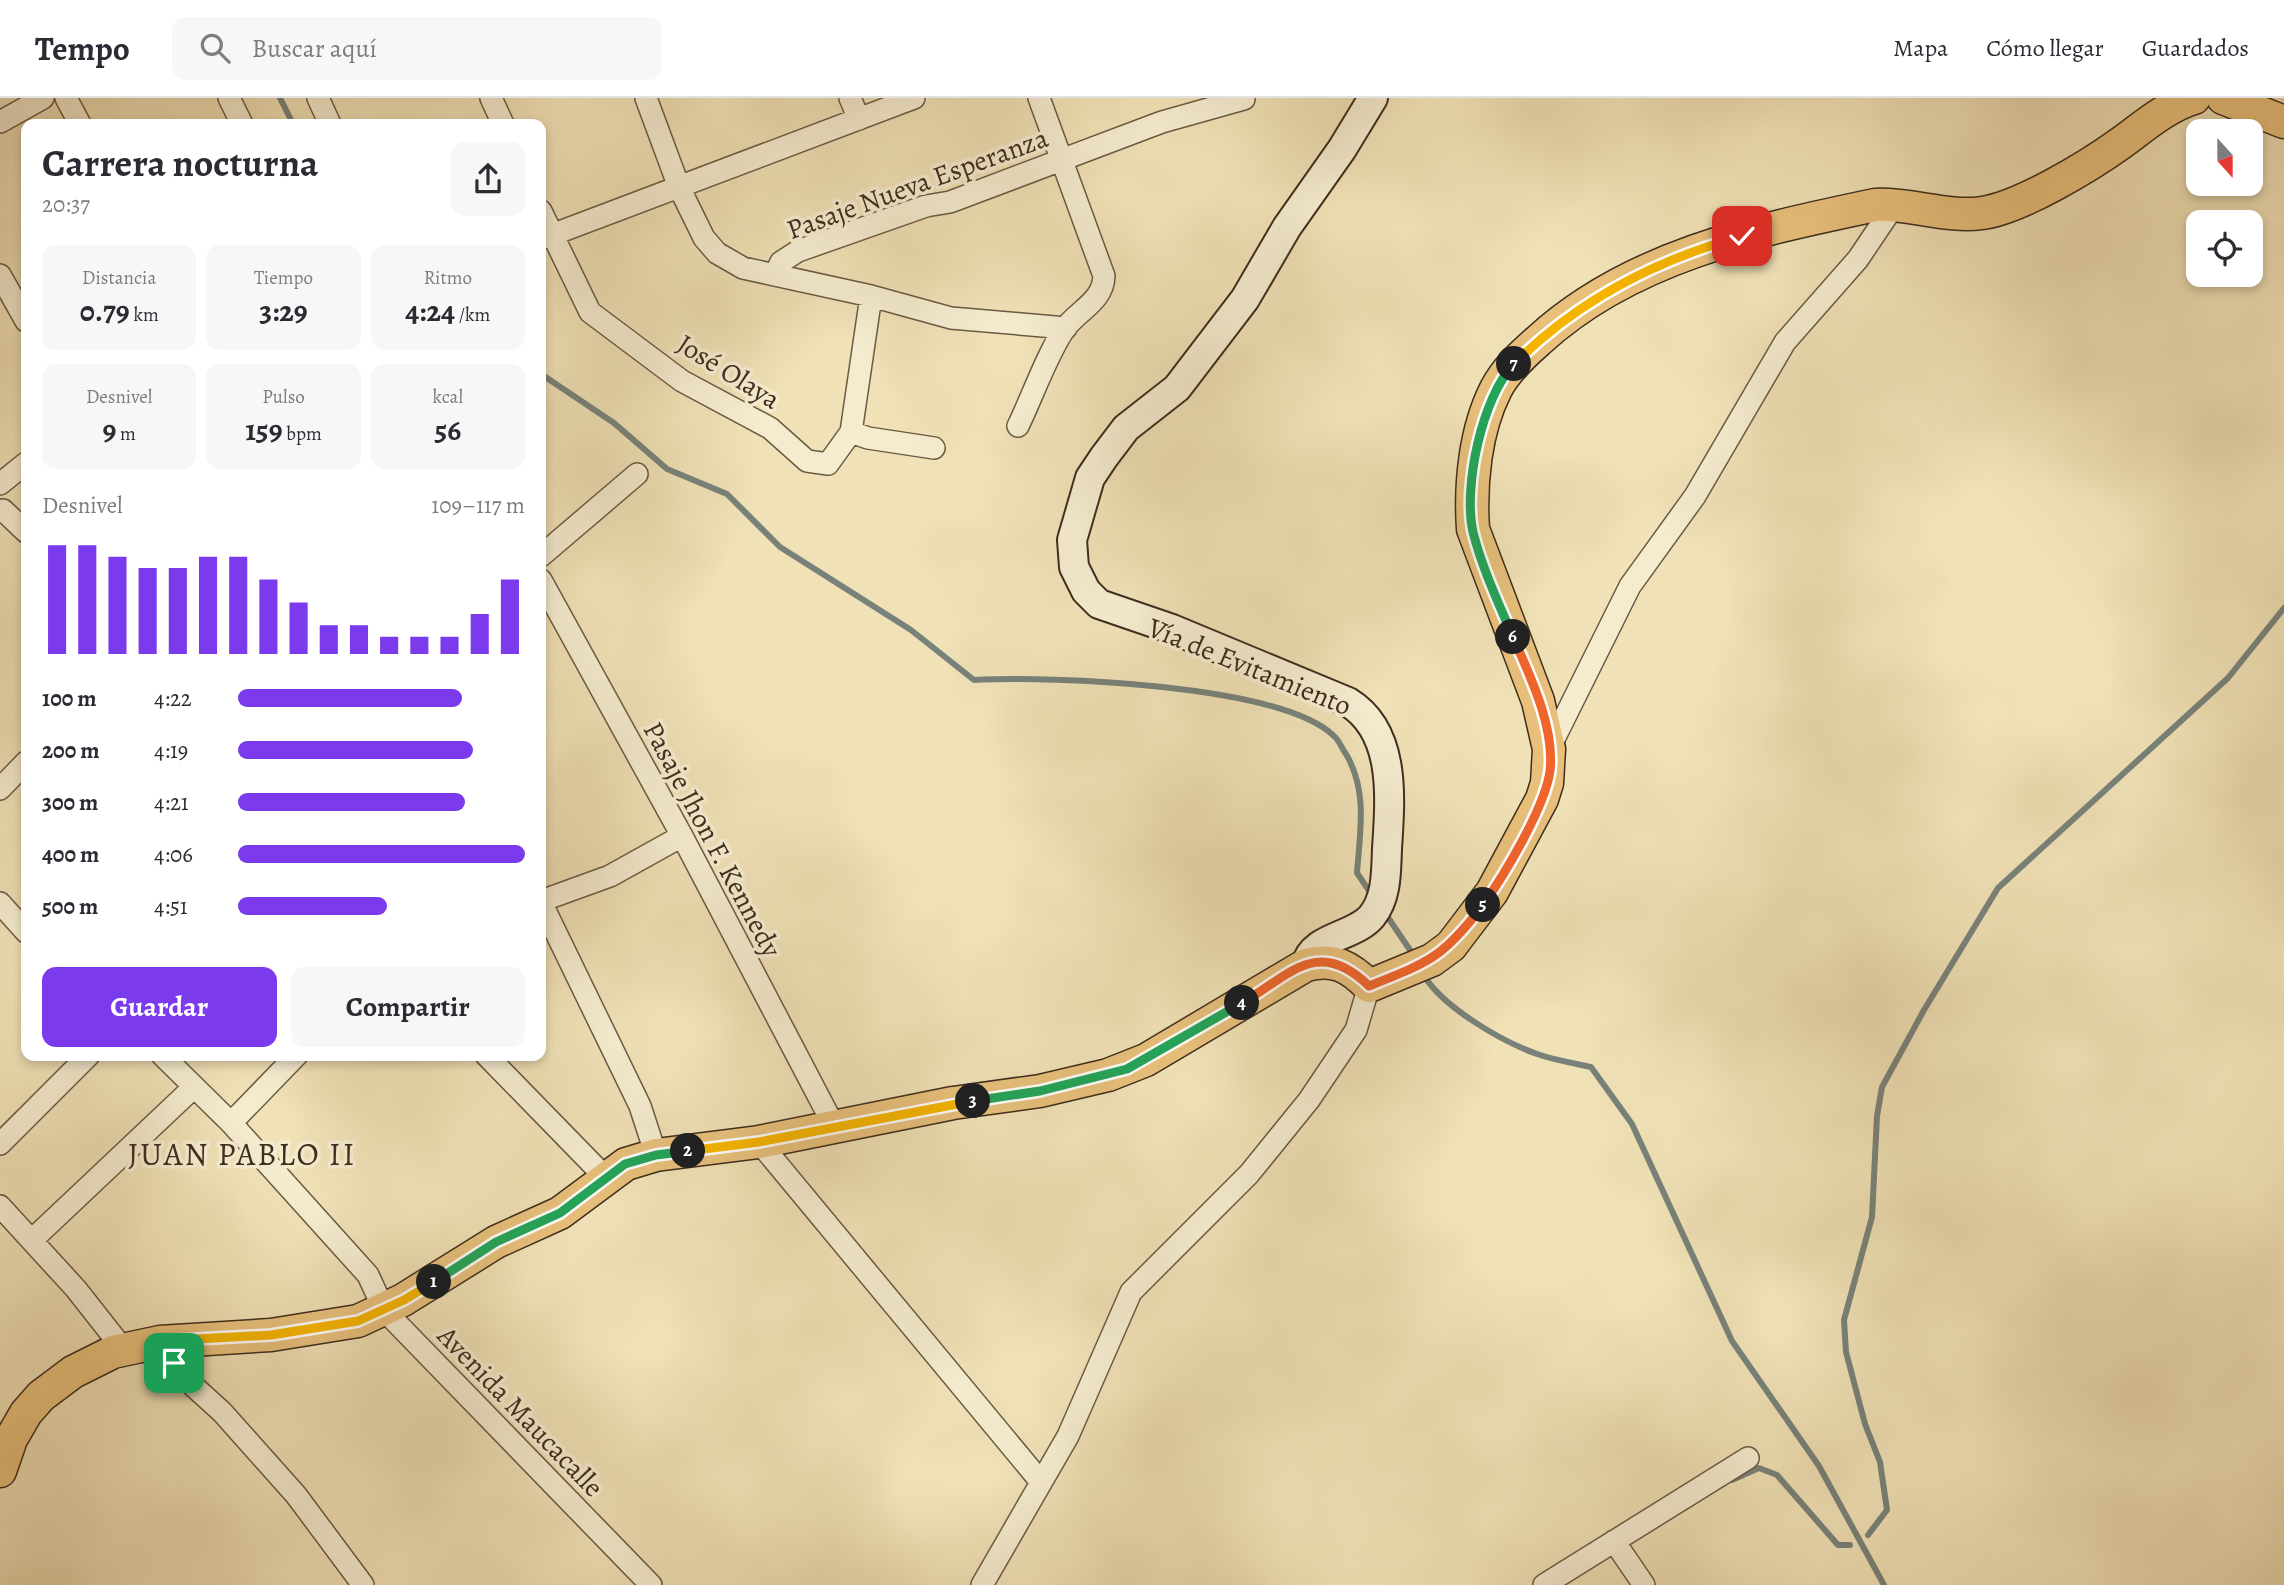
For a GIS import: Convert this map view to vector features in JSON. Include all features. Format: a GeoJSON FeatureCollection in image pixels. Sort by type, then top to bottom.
{"type":"FeatureCollection","features":[{"type":"Feature","properties":{"kind":"main road","name":"Vía de Evitamiento"},"geometry":{"type":"LineString","coordinates":[[0,1471],[16,1430],[41,1396],[80,1367],[124,1350],[178,1340],[271,1335],[358,1321],[384,1310],[496,1242],[560,1213],[625,1164],[656,1155],[759,1142],[953,1103],[1040,1091],[1108,1075],[1146,1060],[1306,965],[1308,955],[1319,946],[1357,929],[1378,906],[1389,816],[1388,769],[1372,724],[1360,709],[1172,629],[1099,604],[1086,591],[1074,567],[1072,540],[1090,478],[1104,457],[1126,428],[1177,388],[1210,347],[1245,299],[1287,227],[1342,149],[1373,98]]}},
{"type":"Feature","properties":{"kind":"main road"},"geometry":{"type":"LineString","coordinates":[[1306,965],[1322,961],[1337,963],[1348,967],[1369,986],[1417,966],[1451,946],[1492,891],[1542,799],[1550,769],[1549,749],[1538,701],[1473,529],[1472,498],[1479,442],[1486,414],[1507,372],[1551,329],[1580,307],[1684,255],[1742,236],[1875,205],[1895,204],[1961,214],[2004,207],[2095,162],[2159,116],[2194,98]]}},
{"type":"Feature","properties":{"kind":"main road"},"geometry":{"type":"LineString","coordinates":[[2223,98],[2284,122]]}},
{"type":"Feature","properties":{"kind":"street"},"geometry":{"type":"LineString","coordinates":[[0,122],[43,98]]}},
{"type":"Feature","properties":{"kind":"street"},"geometry":{"type":"LineString","coordinates":[[66,98],[77,119]]}},
{"type":"Feature","properties":{"kind":"street"},"geometry":{"type":"LineString","coordinates":[[229,98],[240,119]]}},
{"type":"Feature","properties":{"kind":"street"},"geometry":{"type":"LineString","coordinates":[[318,98],[328,119]]}},
{"type":"Feature","properties":{"kind":"street"},"geometry":{"type":"LineString","coordinates":[[491,98],[501,119]]}},
{"type":"Feature","properties":{"kind":"street"},"geometry":{"type":"LineString","coordinates":[[646,98],[679,187],[704,237],[717,253],[743,268],[871,296],[951,318],[1066,328]]}},
{"type":"Feature","properties":{"kind":"street"},"geometry":{"type":"LineString","coordinates":[[850,98],[859,118]]}},
{"type":"Feature","properties":{"kind":"street"},"geometry":{"type":"LineString","coordinates":[[546,237],[914,98]]}},
{"type":"Feature","properties":{"kind":"street"},"geometry":{"type":"LineString","coordinates":[[1018,426],[1066,328],[1104,287],[1104,276],[1039,98]]}},
{"type":"Feature","properties":{"kind":"street","name":"Pasaje Nueva Esperanza"},"geometry":{"type":"LineString","coordinates":[[775,274],[781,262],[798,251],[926,206],[950,202],[1162,122],[1244,99]]}},
{"type":"Feature","properties":{"kind":"street"},"geometry":{"type":"LineString","coordinates":[[1549,749],[1630,586],[1695,496],[1785,342],[1857,259],[1895,204]]}},
{"type":"Feature","properties":{"kind":"street","name":"José Olaya"},"geometry":{"type":"LineString","coordinates":[[546,237],[590,312],[682,380],[770,428],[807,461],[817,465],[828,464],[836,458],[850,432]]}},
{"type":"Feature","properties":{"kind":"street"},"geometry":{"type":"LineString","coordinates":[[0,275],[21,312]]}},
{"type":"Feature","properties":{"kind":"street"},"geometry":{"type":"LineString","coordinates":[[871,296],[850,432],[868,438],[934,447]]}},
{"type":"Feature","properties":{"kind":"street"},"geometry":{"type":"LineString","coordinates":[[0,484],[21,467]]}},
{"type":"Feature","properties":{"kind":"street"},"geometry":{"type":"LineString","coordinates":[[546,552],[637,474]]}},
{"type":"Feature","properties":{"kind":"street"},"geometry":{"type":"LineString","coordinates":[[4,510],[21,527]]}},
{"type":"Feature","properties":{"kind":"street","name":"Pasaje Jhon F. Kennedy"},"geometry":{"type":"LineString","coordinates":[[546,589],[682,836],[834,1126]]}},
{"type":"Feature","properties":{"kind":"street"},"geometry":{"type":"LineString","coordinates":[[0,789],[21,767]]}},
{"type":"Feature","properties":{"kind":"street"},"geometry":{"type":"LineString","coordinates":[[546,900],[610,876],[682,836]]}},
{"type":"Feature","properties":{"kind":"street"},"geometry":{"type":"LineString","coordinates":[[0,904],[21,927]]}},
{"type":"Feature","properties":{"kind":"street"},"geometry":{"type":"LineString","coordinates":[[546,912],[640,1106],[656,1155]]}},
{"type":"Feature","properties":{"kind":"street"},"geometry":{"type":"LineString","coordinates":[[982,1585],[1068,1436],[1131,1292],[1249,1174],[1309,1100],[1356,1030],[1369,986]]}},
{"type":"Feature","properties":{"kind":"street"},"geometry":{"type":"LineString","coordinates":[[0,1144],[83,1061]]}},
{"type":"Feature","properties":{"kind":"street","name":"Avenida Maucacalle"},"geometry":{"type":"LineString","coordinates":[[168,1061],[231,1123],[368,1275],[384,1310],[651,1585]]}},
{"type":"Feature","properties":{"kind":"street"},"geometry":{"type":"LineString","coordinates":[[231,1123],[291,1061]]}},
{"type":"Feature","properties":{"kind":"street"},"geometry":{"type":"LineString","coordinates":[[492,1061],[606,1178]]}},
{"type":"Feature","properties":{"kind":"street"},"geometry":{"type":"LineString","coordinates":[[32,1240],[194,1087]]}},
{"type":"Feature","properties":{"kind":"street"},"geometry":{"type":"LineString","coordinates":[[759,1142],[1041,1482]]}},
{"type":"Feature","properties":{"kind":"street"},"geometry":{"type":"LineString","coordinates":[[0,1206],[76,1289],[124,1350]]}},
{"type":"Feature","properties":{"kind":"street"},"geometry":{"type":"LineString","coordinates":[[178,1340],[174,1358],[179,1373],[222,1412],[296,1494],[363,1585]]}},
{"type":"Feature","properties":{"kind":"street"},"geometry":{"type":"LineString","coordinates":[[1544,1585],[1748,1458]]}},
{"type":"Feature","properties":{"kind":"street"},"geometry":{"type":"LineString","coordinates":[[1614,1541],[1644,1585]]}},
{"type":"Feature","properties":{"kind":"waterway"},"geometry":{"type":"LineString","coordinates":[[280,98],[290,119]]}},
{"type":"Feature","properties":{"kind":"waterway"},"geometry":{"type":"LineString","coordinates":[[546,377],[614,423],[667,469],[727,494],[780,547],[911,630],[974,680],[1055,680],[1163,687],[1217,694],[1266,705],[1306,718],[1336,738],[1353,768],[1361,812],[1357,873],[1372,895]]}},
{"type":"Feature","properties":{"kind":"waterway"},"geometry":{"type":"LineString","coordinates":[[1868,1535],[1887,1510],[1880,1462],[1865,1424],[1846,1352],[1844,1320],[1872,1217],[1877,1116],[1882,1087],[1924,1010],[1998,888],[2228,678],[2284,608]]}},
{"type":"Feature","properties":{"kind":"waterway"},"geometry":{"type":"LineString","coordinates":[[1385,913],[1414,956]]}},
{"type":"Feature","properties":{"kind":"waterway"},"geometry":{"type":"LineString","coordinates":[[1422,972],[1431,985],[1457,1009],[1506,1040],[1537,1054],[1591,1067],[1632,1124],[1732,1341],[1819,1466],[1884,1585]]}},
{"type":"Feature","properties":{"kind":"waterway"},"geometry":{"type":"LineString","coordinates":[[1732,1480],[1759,1468],[1777,1475],[1838,1545],[1850,1545]]}},
{"type":"Feature","properties":{"kind":"district","name":"JUAN PABLO II"},"geometry":{"type":"Point","coordinates":[242,1154]}},
{"type":"Feature","properties":{"kind":"route"},"geometry":{"type":"LineString","coordinates":[[174,1363],[178,1340],[271,1335],[358,1321],[384,1310],[456,1269],[496,1242],[560,1213],[593,1190],[614,1171],[641,1158],[759,1142],[953,1103],[1040,1091],[1108,1075],[1146,1060],[1283,976],[1306,965],[1322,961],[1337,963],[1348,967],[1369,986],[1432,960],[1451,946],[1492,891],[1542,799],[1550,769],[1546,731],[1538,701],[1488,576],[1473,529],[1474,478],[1479,442],[1496,390],[1507,372],[1528,350],[1580,307],[1651,269],[1711,244],[1742,236]]}}]}
